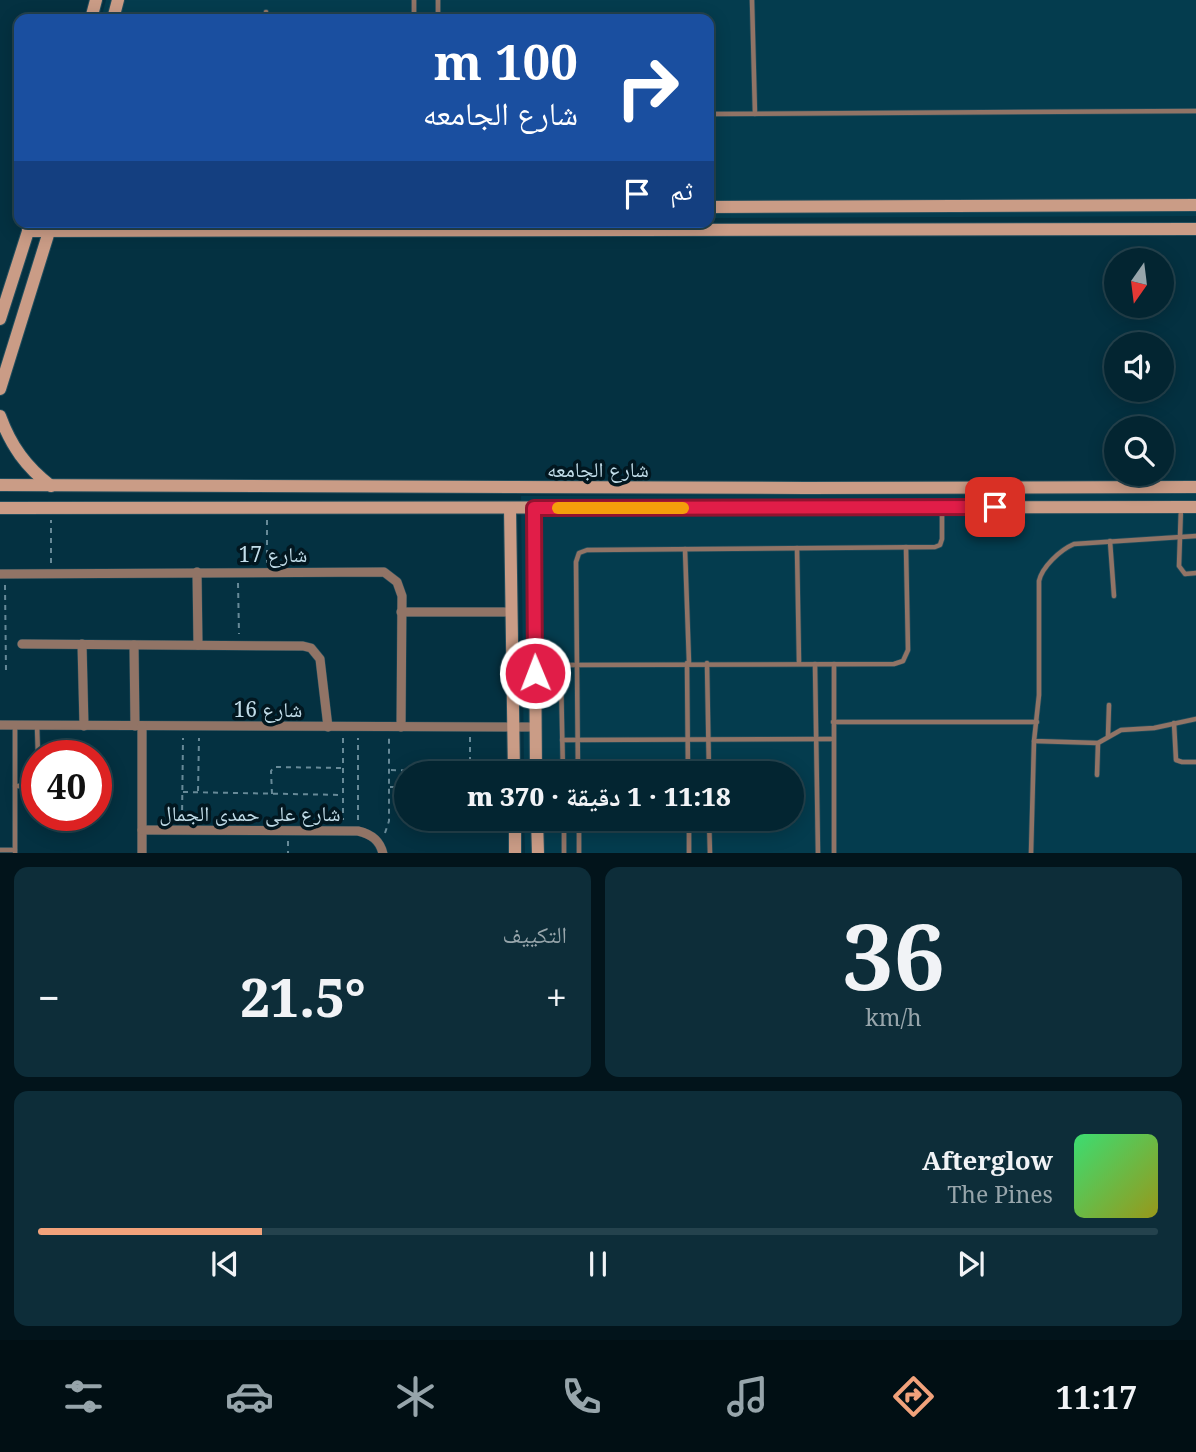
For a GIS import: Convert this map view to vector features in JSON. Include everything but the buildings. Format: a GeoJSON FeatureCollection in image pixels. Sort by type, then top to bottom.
{"type":"FeatureCollection","features":[{"type":"Feature","properties":{"kind":"main road"},"geometry":{"type":"LineString","coordinates":[[714,207],[1196,205]]}},
{"type":"Feature","properties":{"kind":"main road"},"geometry":{"type":"LineString","coordinates":[[714,227],[1196,229]]}},
{"type":"Feature","properties":{"kind":"main road"},"geometry":{"type":"LineString","coordinates":[[0,319],[30,228]]}},
{"type":"Feature","properties":{"kind":"main road"},"geometry":{"type":"LineString","coordinates":[[0,388],[50,228]]}},
{"type":"Feature","properties":{"kind":"main road"},"geometry":{"type":"LineString","coordinates":[[0,416],[10,440],[24,462],[51,486]]}},
{"type":"Feature","properties":{"kind":"main road","name":"شارع الجامعه"},"geometry":{"type":"LineString","coordinates":[[0,485],[1196,487]]}},
{"type":"Feature","properties":{"kind":"main road"},"geometry":{"type":"LineString","coordinates":[[806,488],[807,508]]}},
{"type":"Feature","properties":{"kind":"main road","name":"شارع الجامعه"},"geometry":{"type":"LineString","coordinates":[[0,508],[1196,507]]}},
{"type":"Feature","properties":{"kind":"main road"},"geometry":{"type":"LineString","coordinates":[[510,508],[514,761]]}},
{"type":"Feature","properties":{"kind":"main road"},"geometry":{"type":"LineString","coordinates":[[534,508],[536,761]]}},
{"type":"Feature","properties":{"kind":"main road"},"geometry":{"type":"LineString","coordinates":[[515,831],[515,853]]}},
{"type":"Feature","properties":{"kind":"main road"},"geometry":{"type":"LineString","coordinates":[[537,831],[538,853]]}},
{"type":"Feature","properties":{"kind":"street"},"geometry":{"type":"LineString","coordinates":[[197,572],[198,645]]}},
{"type":"Feature","properties":{"kind":"street","name":"شارع 17"},"geometry":{"type":"LineString","coordinates":[[2,574],[384,572],[391,576],[400,589],[401,727]]}},
{"type":"Feature","properties":{"kind":"street"},"geometry":{"type":"LineString","coordinates":[[401,612],[511,612]]}},
{"type":"Feature","properties":{"kind":"street"},"geometry":{"type":"LineString","coordinates":[[22,644],[303,646],[316,653],[320,659],[328,727]]}},
{"type":"Feature","properties":{"kind":"street"},"geometry":{"type":"LineString","coordinates":[[82,645],[84,726]]}},
{"type":"Feature","properties":{"kind":"street"},"geometry":{"type":"LineString","coordinates":[[134,645],[142,853]]}},
{"type":"Feature","properties":{"kind":"street","name":"شارع 16"},"geometry":{"type":"LineString","coordinates":[[0,725],[536,727]]}},
{"type":"Feature","properties":{"kind":"street","name":"شارع على حمدى الجمال"},"geometry":{"type":"LineString","coordinates":[[142,830],[358,831]]}},
{"type":"Feature","properties":{"kind":"street"},"geometry":{"type":"LineString","coordinates":[[358,831],[379,842],[383,853]]}},
{"type":"Feature","properties":{"kind":"lane"},"geometry":{"type":"LineString","coordinates":[[752,0],[755,114]]}},
{"type":"Feature","properties":{"kind":"lane"},"geometry":{"type":"LineString","coordinates":[[714,114],[1196,111]]}},
{"type":"Feature","properties":{"kind":"lane"},"geometry":{"type":"LineString","coordinates":[[578,761],[576,562],[579,553],[587,550],[935,547],[940,545],[942,539],[942,507]]}},
{"type":"Feature","properties":{"kind":"lane"},"geometry":{"type":"LineString","coordinates":[[1181,507],[1180,569],[1185,573],[1196,573]]}},
{"type":"Feature","properties":{"kind":"lane"},"geometry":{"type":"LineString","coordinates":[[1031,853],[1034,741],[1039,695],[1039,576],[1070,545],[1196,536]]}},
{"type":"Feature","properties":{"kind":"lane"},"geometry":{"type":"LineString","coordinates":[[1110,541],[1114,596]]}},
{"type":"Feature","properties":{"kind":"lane"},"geometry":{"type":"LineString","coordinates":[[563,761],[562,671],[568,664],[899,664],[906,656],[906,547]]}},
{"type":"Feature","properties":{"kind":"lane"},"geometry":{"type":"LineString","coordinates":[[797,548],[799,663]]}},
{"type":"Feature","properties":{"kind":"lane"},"geometry":{"type":"LineString","coordinates":[[685,549],[688,761]]}},
{"type":"Feature","properties":{"kind":"lane"},"geometry":{"type":"LineString","coordinates":[[708,663],[709,761]]}},
{"type":"Feature","properties":{"kind":"lane"},"geometry":{"type":"LineString","coordinates":[[815,663],[818,853]]}},
{"type":"Feature","properties":{"kind":"lane"},"geometry":{"type":"LineString","coordinates":[[834,664],[834,853]]}},
{"type":"Feature","properties":{"kind":"lane"},"geometry":{"type":"LineString","coordinates":[[1108,737],[1109,705]]}},
{"type":"Feature","properties":{"kind":"lane"},"geometry":{"type":"LineString","coordinates":[[1034,741],[1098,743],[1121,730],[1154,728],[1196,719]]}},
{"type":"Feature","properties":{"kind":"lane"},"geometry":{"type":"LineString","coordinates":[[833,722],[1037,722]]}},
{"type":"Feature","properties":{"kind":"lane"},"geometry":{"type":"LineString","coordinates":[[1174,723],[1176,760],[1196,762]]}},
{"type":"Feature","properties":{"kind":"lane"},"geometry":{"type":"LineString","coordinates":[[0,850],[15,852],[15,725]]}},
{"type":"Feature","properties":{"kind":"lane"},"geometry":{"type":"LineString","coordinates":[[37,725],[37,740]]}},
{"type":"Feature","properties":{"kind":"lane"},"geometry":{"type":"LineString","coordinates":[[562,740],[833,738]]}},
{"type":"Feature","properties":{"kind":"lane"},"geometry":{"type":"LineString","coordinates":[[1097,775],[1098,743]]}},
{"type":"Feature","properties":{"kind":"lane"},"geometry":{"type":"LineString","coordinates":[[15,786],[21,786]]}},
{"type":"Feature","properties":{"kind":"lane"},"geometry":{"type":"LineString","coordinates":[[564,831],[564,853]]}},
{"type":"Feature","properties":{"kind":"lane"},"geometry":{"type":"LineString","coordinates":[[579,831],[579,853]]}},
{"type":"Feature","properties":{"kind":"lane"},"geometry":{"type":"LineString","coordinates":[[689,831],[689,853]]}},
{"type":"Feature","properties":{"kind":"lane"},"geometry":{"type":"LineString","coordinates":[[709,831],[710,853]]}},
{"type":"Feature","properties":{"kind":"path"},"geometry":{"type":"LineString","coordinates":[[51,508],[51,573]]}},
{"type":"Feature","properties":{"kind":"path"},"geometry":{"type":"LineString","coordinates":[[267,508],[267,572]]}},
{"type":"Feature","properties":{"kind":"path"},"geometry":{"type":"LineString","coordinates":[[238,572],[239,645]]}},
{"type":"Feature","properties":{"kind":"path"},"geometry":{"type":"LineString","coordinates":[[2,574],[6,672]]}},
{"type":"Feature","properties":{"kind":"path"},"geometry":{"type":"LineString","coordinates":[[182,830],[183,726]]}},
{"type":"Feature","properties":{"kind":"path"},"geometry":{"type":"LineString","coordinates":[[198,793],[199,726]]}},
{"type":"Feature","properties":{"kind":"path"},"geometry":{"type":"LineString","coordinates":[[343,727],[343,831]]}},
{"type":"Feature","properties":{"kind":"path"},"geometry":{"type":"LineString","coordinates":[[358,727],[358,831]]}},
{"type":"Feature","properties":{"kind":"path"},"geometry":{"type":"LineString","coordinates":[[379,842],[389,821],[389,727]]}},
{"type":"Feature","properties":{"kind":"path"},"geometry":{"type":"LineString","coordinates":[[470,727],[470,761]]}},
{"type":"Feature","properties":{"kind":"path"},"geometry":{"type":"LineString","coordinates":[[272,794],[271,771],[274,767],[343,768]]}},
{"type":"Feature","properties":{"kind":"path"},"geometry":{"type":"LineString","coordinates":[[389,770],[394,770]]}},
{"type":"Feature","properties":{"kind":"path"},"geometry":{"type":"LineString","coordinates":[[389,787],[394,787]]}},
{"type":"Feature","properties":{"kind":"path"},"geometry":{"type":"LineString","coordinates":[[183,792],[343,795]]}},
{"type":"Feature","properties":{"kind":"path"},"geometry":{"type":"LineString","coordinates":[[288,831],[288,853]]}},
{"type":"Feature","properties":{"kind":"shaded area"},"geometry":{"type":"Polygon","coordinates":[[[106,0],[1196,0],[1196,216],[714,218],[714,14],[102,14],[106,0]]]}},
{"type":"Feature","properties":{"kind":"shaded area"},"geometry":{"type":"Polygon","coordinates":[[[1196,493],[1196,853],[525,853],[524,831],[804,831],[804,761],[524,761],[521,496],[1196,493]]]}},
{"type":"Feature","properties":{"kind":"slow traffic"},"geometry":{"type":"LineString","coordinates":[[558,508],[683,508]]}},
{"type":"Feature","properties":{"kind":"route"},"geometry":{"type":"LineString","coordinates":[[535,673],[534,508],[995,507]]}}]}
